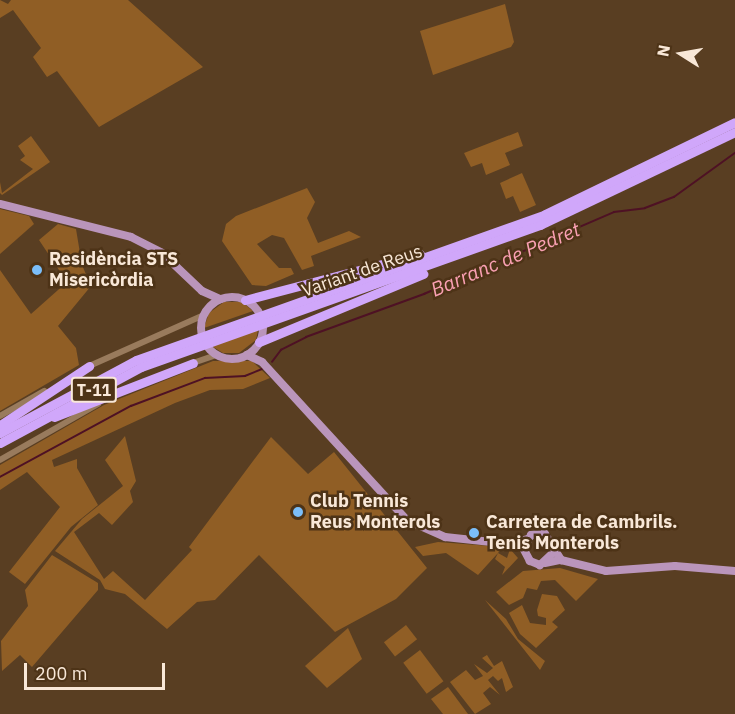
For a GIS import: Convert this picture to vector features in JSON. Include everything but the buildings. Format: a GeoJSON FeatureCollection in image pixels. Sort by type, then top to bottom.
{"type":"FeatureCollection","features":[{"type":"Feature","properties":{"kind":"highway","name":"Variant de Reus"},"geometry":{"type":"LineString","coordinates":[[0,433],[80,387],[216,333],[545,214],[735,122]]}},
{"type":"Feature","properties":{"kind":"highway","name":"Variant de Reus"},"geometry":{"type":"LineString","coordinates":[[273,314],[472,251],[600,199],[735,132]]}},
{"type":"Feature","properties":{"kind":"highway"},"geometry":{"type":"LineString","coordinates":[[258,344],[541,228],[600,199]]}},
{"type":"Feature","properties":{"kind":"highway"},"geometry":{"type":"LineString","coordinates":[[245,300],[437,250],[545,214]]}},
{"type":"Feature","properties":{"kind":"highway","name":"Variant de Reus"},"geometry":{"type":"LineString","coordinates":[[0,442],[85,394],[191,343]]}},
{"type":"Feature","properties":{"kind":"highway"},"geometry":{"type":"LineString","coordinates":[[0,448],[69,410],[193,363]]}},
{"type":"Feature","properties":{"kind":"highway","name":"T-11"},"geometry":{"type":"LineString","coordinates":[[0,425],[89,366]]}},
{"type":"Feature","properties":{"kind":"main road"},"geometry":{"type":"LineString","coordinates":[[0,204],[131,237],[162,253],[202,291],[220,299],[245,300],[259,313],[258,344],[262,362]]}},
{"type":"Feature","properties":{"kind":"main road"},"geometry":{"type":"LineString","coordinates":[[202,291],[205,312],[204,342],[216,355],[227,358],[247,355],[262,362],[402,516],[445,537],[510,544],[545,534],[561,560]]}},
{"type":"Feature","properties":{"kind":"main road"},"geometry":{"type":"LineString","coordinates":[[205,312],[220,299]]}},
{"type":"Feature","properties":{"kind":"main road"},"geometry":{"type":"LineString","coordinates":[[247,355],[258,344]]}},
{"type":"Feature","properties":{"kind":"main road"},"geometry":{"type":"LineString","coordinates":[[524,553],[527,539]]}},
{"type":"Feature","properties":{"kind":"main road"},"geometry":{"type":"LineString","coordinates":[[510,544],[535,564],[561,560],[606,571],[675,566],[735,571]]}},
{"type":"Feature","properties":{"kind":"main road"},"geometry":{"type":"LineString","coordinates":[[545,563],[555,551]]}},
{"type":"Feature","properties":{"kind":"street"},"geometry":{"type":"LineString","coordinates":[[0,416],[89,366],[205,312]]}},
{"type":"Feature","properties":{"kind":"street"},"geometry":{"type":"LineString","coordinates":[[0,460],[85,410],[216,355]]}},
{"type":"Feature","properties":{"kind":"shaded area"},"geometry":{"type":"Polygon","coordinates":[[[0,0],[8,4],[11,0],[128,0],[203,67],[99,127],[57,71],[47,77],[33,57],[41,48],[13,10],[0,18],[0,0]]]}},
{"type":"Feature","properties":{"kind":"shaded area"},"geometry":{"type":"Polygon","coordinates":[[[505,4],[514,42],[511,47],[433,75],[420,31],[505,4]]]}},
{"type":"Feature","properties":{"kind":"shaded area"},"geometry":{"type":"Polygon","coordinates":[[[518,132],[523,146],[505,153],[510,165],[486,175],[482,163],[471,167],[464,153],[518,132]]]}},
{"type":"Feature","properties":{"kind":"shaded area"},"geometry":{"type":"Polygon","coordinates":[[[31,136],[50,162],[2,195],[0,182],[2,193],[33,169],[20,160],[25,156],[18,146],[31,136]]]}},
{"type":"Feature","properties":{"kind":"shaded area"},"geometry":{"type":"Polygon","coordinates":[[[522,173],[536,205],[520,212],[513,196],[506,199],[500,183],[522,173]]]}},
{"type":"Feature","properties":{"kind":"shaded area"},"geometry":{"type":"Polygon","coordinates":[[[307,188],[315,202],[307,218],[318,243],[349,231],[361,237],[311,256],[314,266],[302,270],[284,238],[272,235],[257,244],[279,268],[291,268],[294,274],[266,286],[252,285],[222,241],[226,224],[236,216],[307,188]]]}},
{"type":"Feature","properties":{"kind":"shaded area"},"geometry":{"type":"Polygon","coordinates":[[[0,209],[29,216],[34,224],[0,254],[0,209]]]}},
{"type":"Feature","properties":{"kind":"shaded area"},"geometry":{"type":"Polygon","coordinates":[[[58,224],[76,229],[82,265],[91,286],[58,326],[76,348],[79,365],[0,411],[0,270],[31,314],[67,282],[39,240],[58,224]]]}},
{"type":"Feature","properties":{"kind":"shaded area"},"geometry":{"type":"Polygon","coordinates":[[[224,302],[242,302],[253,311],[204,328],[209,313],[224,302]]]}},
{"type":"Feature","properties":{"kind":"shaded area"},"geometry":{"type":"Polygon","coordinates":[[[258,330],[256,340],[239,353],[223,353],[210,345],[258,330]]]}},
{"type":"Feature","properties":{"kind":"shaded area"},"geometry":{"type":"Polygon","coordinates":[[[213,361],[252,361],[270,378],[243,389],[210,390],[175,403],[52,460],[54,467],[77,459],[77,468],[98,505],[71,527],[25,584],[9,572],[60,507],[27,472],[0,490],[0,465],[104,405],[213,361]]]}},
{"type":"Feature","properties":{"kind":"shaded area","name":"Club Tennis Reus Monterols"},"geometry":{"type":"Polygon","coordinates":[[[125,436],[136,481],[130,491],[133,502],[112,525],[99,513],[74,532],[104,579],[113,571],[145,600],[192,550],[189,547],[271,437],[308,474],[334,452],[427,568],[396,599],[335,632],[259,555],[215,600],[197,602],[167,629],[125,594],[105,589],[100,580],[55,551],[82,519],[123,486],[105,460],[125,436]]]}},
{"type":"Feature","properties":{"kind":"shaded area"},"geometry":{"type":"Polygon","coordinates":[[[438,542],[503,547],[478,575],[446,553],[423,556],[415,547],[438,542]]]}},
{"type":"Feature","properties":{"kind":"shaded area"},"geometry":{"type":"Polygon","coordinates":[[[510,549],[518,558],[502,575],[505,567],[495,559],[498,553],[507,558],[510,549]]]}},
{"type":"Feature","properties":{"kind":"shaded area"},"geometry":{"type":"Polygon","coordinates":[[[52,555],[98,583],[98,590],[32,667],[20,655],[2,671],[1,641],[28,606],[25,590],[52,555]]]}},
{"type":"Feature","properties":{"kind":"shaded area"},"geometry":{"type":"Polygon","coordinates":[[[560,568],[598,579],[576,601],[555,580],[541,581],[537,590],[527,588],[523,598],[509,605],[496,592],[523,571],[560,568]]]}},
{"type":"Feature","properties":{"kind":"shaded area"},"geometry":{"type":"Polygon","coordinates":[[[542,594],[557,596],[565,610],[552,622],[558,627],[536,648],[520,634],[509,613],[522,605],[530,623],[546,625],[546,618],[538,616],[537,610],[542,594]]]}},
{"type":"Feature","properties":{"kind":"shaded area"},"geometry":{"type":"Polygon","coordinates":[[[485,600],[506,619],[518,639],[545,661],[540,670],[485,600]]]}},
{"type":"Feature","properties":{"kind":"shaded area"},"geometry":{"type":"Polygon","coordinates":[[[406,625],[417,639],[395,656],[384,642],[406,625]]]}},
{"type":"Feature","properties":{"kind":"shaded area"},"geometry":{"type":"Polygon","coordinates":[[[348,628],[362,659],[327,688],[305,666],[348,628]]]}},
{"type":"Feature","properties":{"kind":"shaded area"},"geometry":{"type":"Polygon","coordinates":[[[420,650],[443,681],[427,694],[403,663],[420,650]]]}},
{"type":"Feature","properties":{"kind":"shaded area"},"geometry":{"type":"Polygon","coordinates":[[[487,655],[494,666],[502,661],[513,687],[506,692],[502,678],[498,681],[493,676],[488,680],[500,695],[490,687],[483,693],[491,704],[475,714],[450,682],[466,670],[475,680],[483,676],[474,664],[487,673],[493,668],[482,658],[487,655]]]}},
{"type":"Feature","properties":{"kind":"shaded area"},"geometry":{"type":"Polygon","coordinates":[[[448,687],[468,714],[443,714],[431,699],[448,687]]]}},
{"type":"Feature","properties":{"kind":"waterway","name":"Barranc de Pedret"},"geometry":{"type":"LineString","coordinates":[[272,362],[281,350],[306,337],[424,294],[614,212],[645,208],[674,197],[735,153]]}},
{"type":"Feature","properties":{"kind":"waterway","name":"Barranc de Pedret"},"geometry":{"type":"LineString","coordinates":[[0,477],[131,406],[205,378],[245,376],[262,369]]}},
{"type":"Feature","properties":{"kind":"place","name":"Residència STS Misericòrdia"},"geometry":{"type":"Point","coordinates":[37,270]}},
{"type":"Feature","properties":{"kind":"place","name":"Club Tennis Reus Monterols"},"geometry":{"type":"Point","coordinates":[298,512]}},
{"type":"Feature","properties":{"kind":"place","name":"Carretera de Cambrils. Tenis Monterols"},"geometry":{"type":"Point","coordinates":[474,533]}}]}
